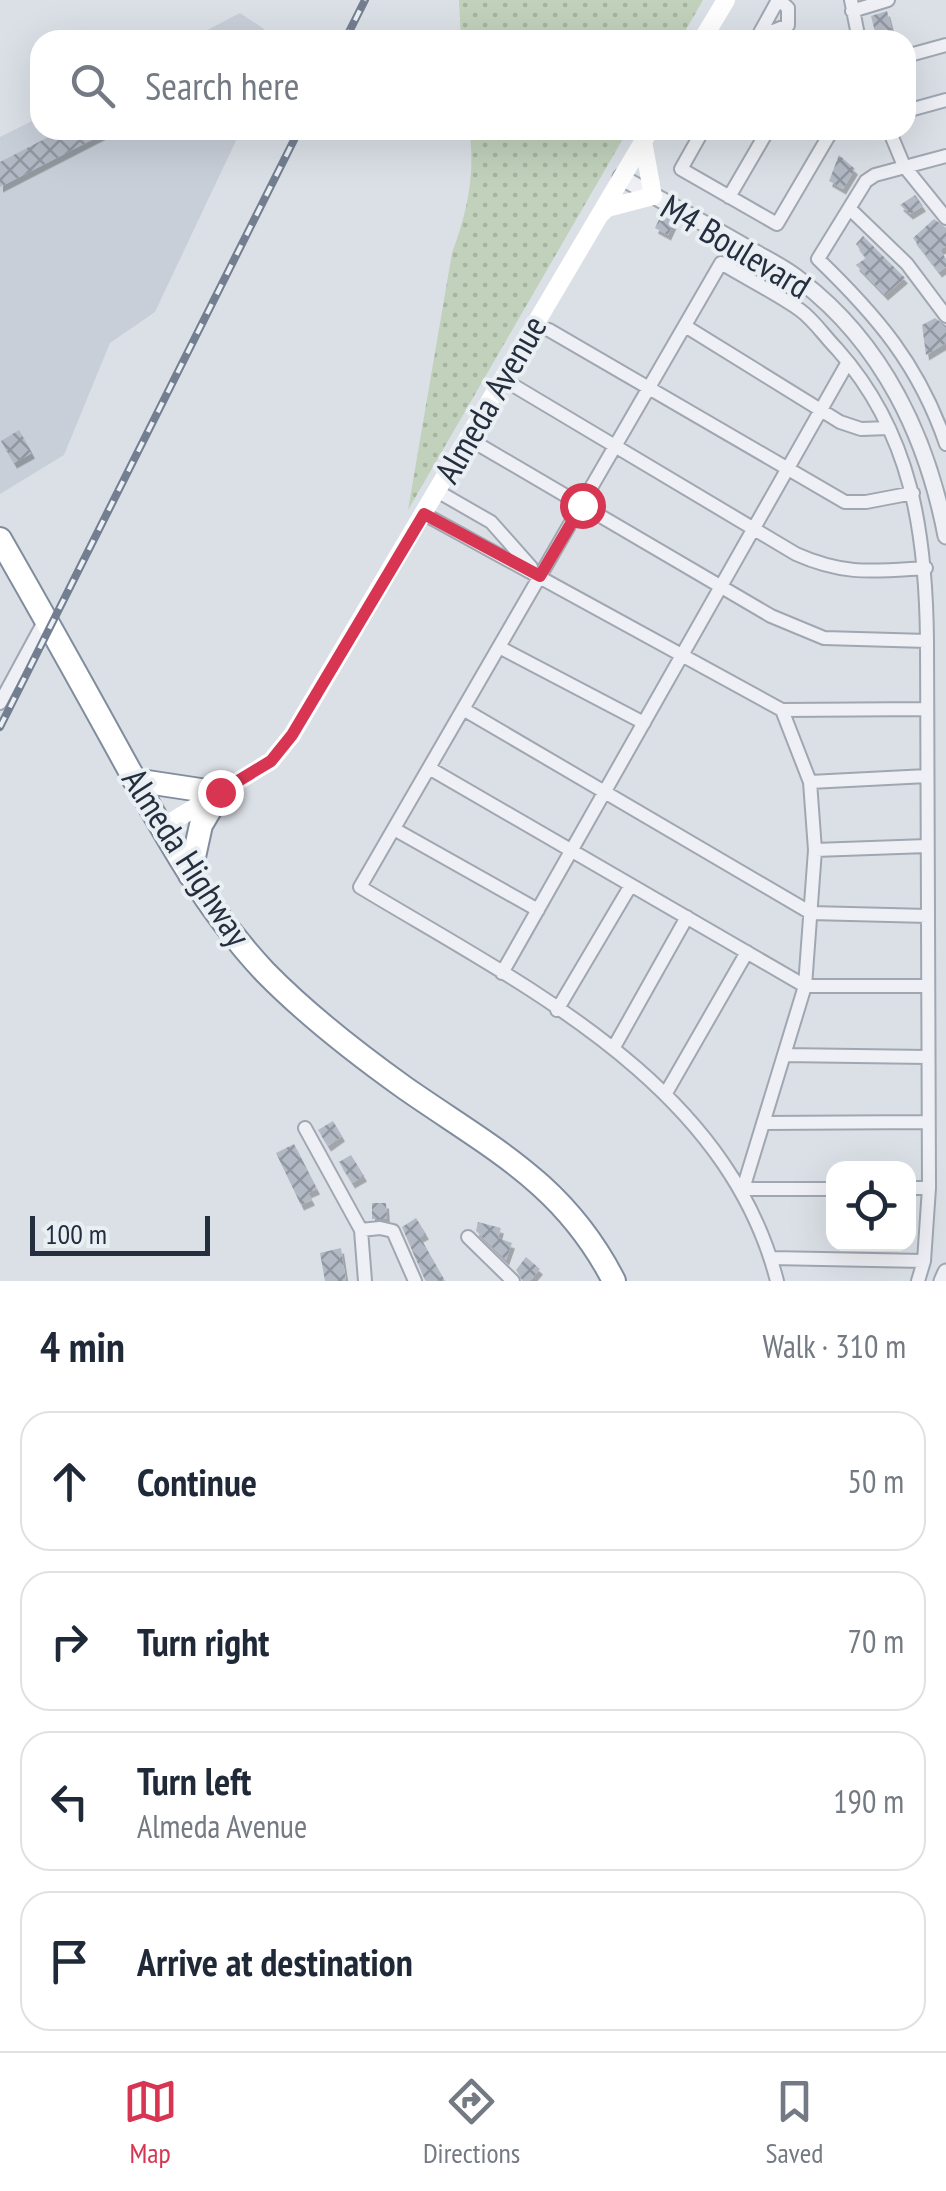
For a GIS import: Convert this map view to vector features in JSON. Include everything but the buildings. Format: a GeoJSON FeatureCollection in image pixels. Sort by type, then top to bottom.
{"type":"FeatureCollection","features":[{"type":"Feature","properties":{"kind":"highway","name":"Almeda Highway"},"geometry":{"type":"LineString","coordinates":[[0,538],[160,829],[238,942],[300,1006],[345,1044],[516,1164],[560,1200],[591,1240],[614,1281]]}},
{"type":"Feature","properties":{"kind":"highway"},"geometry":{"type":"LineString","coordinates":[[134,780],[220,792],[201,825],[190,874]]}},
{"type":"Feature","properties":{"kind":"main road"},"geometry":{"type":"LineString","coordinates":[[708,30],[726,0]]}},
{"type":"Feature","properties":{"kind":"main road","name":"Almeda Avenue"},"geometry":{"type":"LineString","coordinates":[[160,829],[271,761],[292,735],[644,140]]}},
{"type":"Feature","properties":{"kind":"main road"},"geometry":{"type":"LineString","coordinates":[[592,222],[607,208],[653,196],[646,140]]}},
{"type":"Feature","properties":{"kind":"street"},"geometry":{"type":"LineString","coordinates":[[761,30],[778,0],[788,8],[788,24],[775,30]]}},
{"type":"Feature","properties":{"kind":"street"},"geometry":{"type":"LineString","coordinates":[[851,6],[888,0]]}},
{"type":"Feature","properties":{"kind":"street"},"geometry":{"type":"LineString","coordinates":[[916,53],[946,45]]}},
{"type":"Feature","properties":{"kind":"street"},"geometry":{"type":"LineString","coordinates":[[916,108],[946,100]]}},
{"type":"Feature","properties":{"kind":"street"},"geometry":{"type":"LineString","coordinates":[[698,140],[681,169],[777,224],[827,140]]}},
{"type":"Feature","properties":{"kind":"street"},"geometry":{"type":"LineString","coordinates":[[730,197],[762,140]]}},
{"type":"Feature","properties":{"kind":"street"},"geometry":{"type":"LineString","coordinates":[[893,140],[904,166],[946,217]]}},
{"type":"Feature","properties":{"kind":"street"},"geometry":{"type":"LineString","coordinates":[[946,156],[866,180],[818,259],[870,309],[906,359],[946,444]]}},
{"type":"Feature","properties":{"kind":"street","name":"M4 Boulevard"},"geometry":{"type":"LineString","coordinates":[[621,177],[798,278],[838,312],[872,354],[905,407],[926,456],[946,536]]}},
{"type":"Feature","properties":{"kind":"street"},"geometry":{"type":"LineString","coordinates":[[850,209],[906,264],[946,316]]}},
{"type":"Feature","properties":{"kind":"street"},"geometry":{"type":"LineString","coordinates":[[777,1281],[742,1189],[666,1093],[614,1047],[502,973],[360,888],[721,264],[803,312],[848,362],[889,428],[912,493],[926,568],[927,641],[929,1188],[924,1261],[918,1281]]}},
{"type":"Feature","properties":{"kind":"street"},"geometry":{"type":"LineString","coordinates":[[685,326],[840,422],[861,429],[889,428]]}},
{"type":"Feature","properties":{"kind":"street"},"geometry":{"type":"LineString","coordinates":[[549,330],[846,502],[912,493]]}},
{"type":"Feature","properties":{"kind":"street"},"geometry":{"type":"LineString","coordinates":[[502,973],[848,362]]}},
{"type":"Feature","properties":{"kind":"street"},"geometry":{"type":"LineString","coordinates":[[516,387],[825,568],[852,572],[926,568]]}},
{"type":"Feature","properties":{"kind":"street"},"geometry":{"type":"LineString","coordinates":[[482,446],[771,616],[824,638],[927,641]]}},
{"type":"Feature","properties":{"kind":"street"},"geometry":{"type":"LineString","coordinates":[[437,492],[491,522],[540,576]]}},
{"type":"Feature","properties":{"kind":"street"},"geometry":{"type":"LineString","coordinates":[[424,514],[782,710],[927,709]]}},
{"type":"Feature","properties":{"kind":"street"},"geometry":{"type":"LineString","coordinates":[[0,703],[46,618]]}},
{"type":"Feature","properties":{"kind":"street"},"geometry":{"type":"LineString","coordinates":[[499,647],[644,722]]}},
{"type":"Feature","properties":{"kind":"street"},"geometry":{"type":"LineString","coordinates":[[464,709],[811,913],[928,916]]}},
{"type":"Feature","properties":{"kind":"street"},"geometry":{"type":"LineString","coordinates":[[742,1189],[806,986],[815,850],[810,782],[782,710]]}},
{"type":"Feature","properties":{"kind":"street"},"geometry":{"type":"LineString","coordinates":[[429,768],[806,986],[928,986]]}},
{"type":"Feature","properties":{"kind":"street"},"geometry":{"type":"LineString","coordinates":[[810,782],[927,776]]}},
{"type":"Feature","properties":{"kind":"street"},"geometry":{"type":"LineString","coordinates":[[394,829],[538,910]]}},
{"type":"Feature","properties":{"kind":"street"},"geometry":{"type":"LineString","coordinates":[[815,850],[927,846]]}},
{"type":"Feature","properties":{"kind":"street"},"geometry":{"type":"LineString","coordinates":[[557,1010],[631,885]]}},
{"type":"Feature","properties":{"kind":"street"},"geometry":{"type":"LineString","coordinates":[[614,1047],[687,917]]}},
{"type":"Feature","properties":{"kind":"street"},"geometry":{"type":"LineString","coordinates":[[666,1093],[746,952]]}},
{"type":"Feature","properties":{"kind":"street"},"geometry":{"type":"LineString","coordinates":[[784,1054],[928,1056]]}},
{"type":"Feature","properties":{"kind":"street"},"geometry":{"type":"LineString","coordinates":[[763,1123],[928,1122]]}},
{"type":"Feature","properties":{"kind":"street"},"geometry":{"type":"LineString","coordinates":[[305,1128],[361,1230],[365,1281]]}},
{"type":"Feature","properties":{"kind":"street"},"geometry":{"type":"LineString","coordinates":[[742,1189],[826,1188]]}},
{"type":"Feature","properties":{"kind":"street"},"geometry":{"type":"LineString","coordinates":[[916,1188],[929,1188]]}},
{"type":"Feature","properties":{"kind":"street"},"geometry":{"type":"LineString","coordinates":[[361,1230],[380,1228],[393,1232],[414,1281]]}},
{"type":"Feature","properties":{"kind":"street"},"geometry":{"type":"LineString","coordinates":[[468,1237],[499,1275],[513,1281]]}},
{"type":"Feature","properties":{"kind":"street"},"geometry":{"type":"LineString","coordinates":[[771,1258],[924,1261]]}},
{"type":"Feature","properties":{"kind":"street"},"geometry":{"type":"LineString","coordinates":[[942,1281],[946,1272]]}},
{"type":"Feature","properties":{"kind":"shaded area"},"geometry":{"type":"Polygon","coordinates":[[[240,13],[264,30],[207,30],[240,13]]]}},
{"type":"Feature","properties":{"kind":"shaded area"},"geometry":{"type":"Polygon","coordinates":[[[30,122],[30,140],[236,140],[155,312],[110,343],[64,455],[0,494],[0,137],[30,122]]]}},
{"type":"Feature","properties":{"kind":"green space"},"geometry":{"type":"Polygon","coordinates":[[[459,0],[703,0],[686,30],[460,30],[459,0]]]}},
{"type":"Feature","properties":{"kind":"green space"},"geometry":{"type":"Polygon","coordinates":[[[470,140],[622,140],[408,510],[452,253],[469,193],[470,140]]]}},
{"type":"Feature","properties":{"kind":"railway"},"geometry":{"type":"LineString","coordinates":[[350,30],[365,0]]}},
{"type":"Feature","properties":{"kind":"railway"},"geometry":{"type":"LineString","coordinates":[[0,727],[294,140]]}},
{"type":"Feature","properties":{"kind":"route"},"geometry":{"type":"LineString","coordinates":[[220,792],[271,761],[292,735],[424,514],[540,576],[582,505]]}}]}
